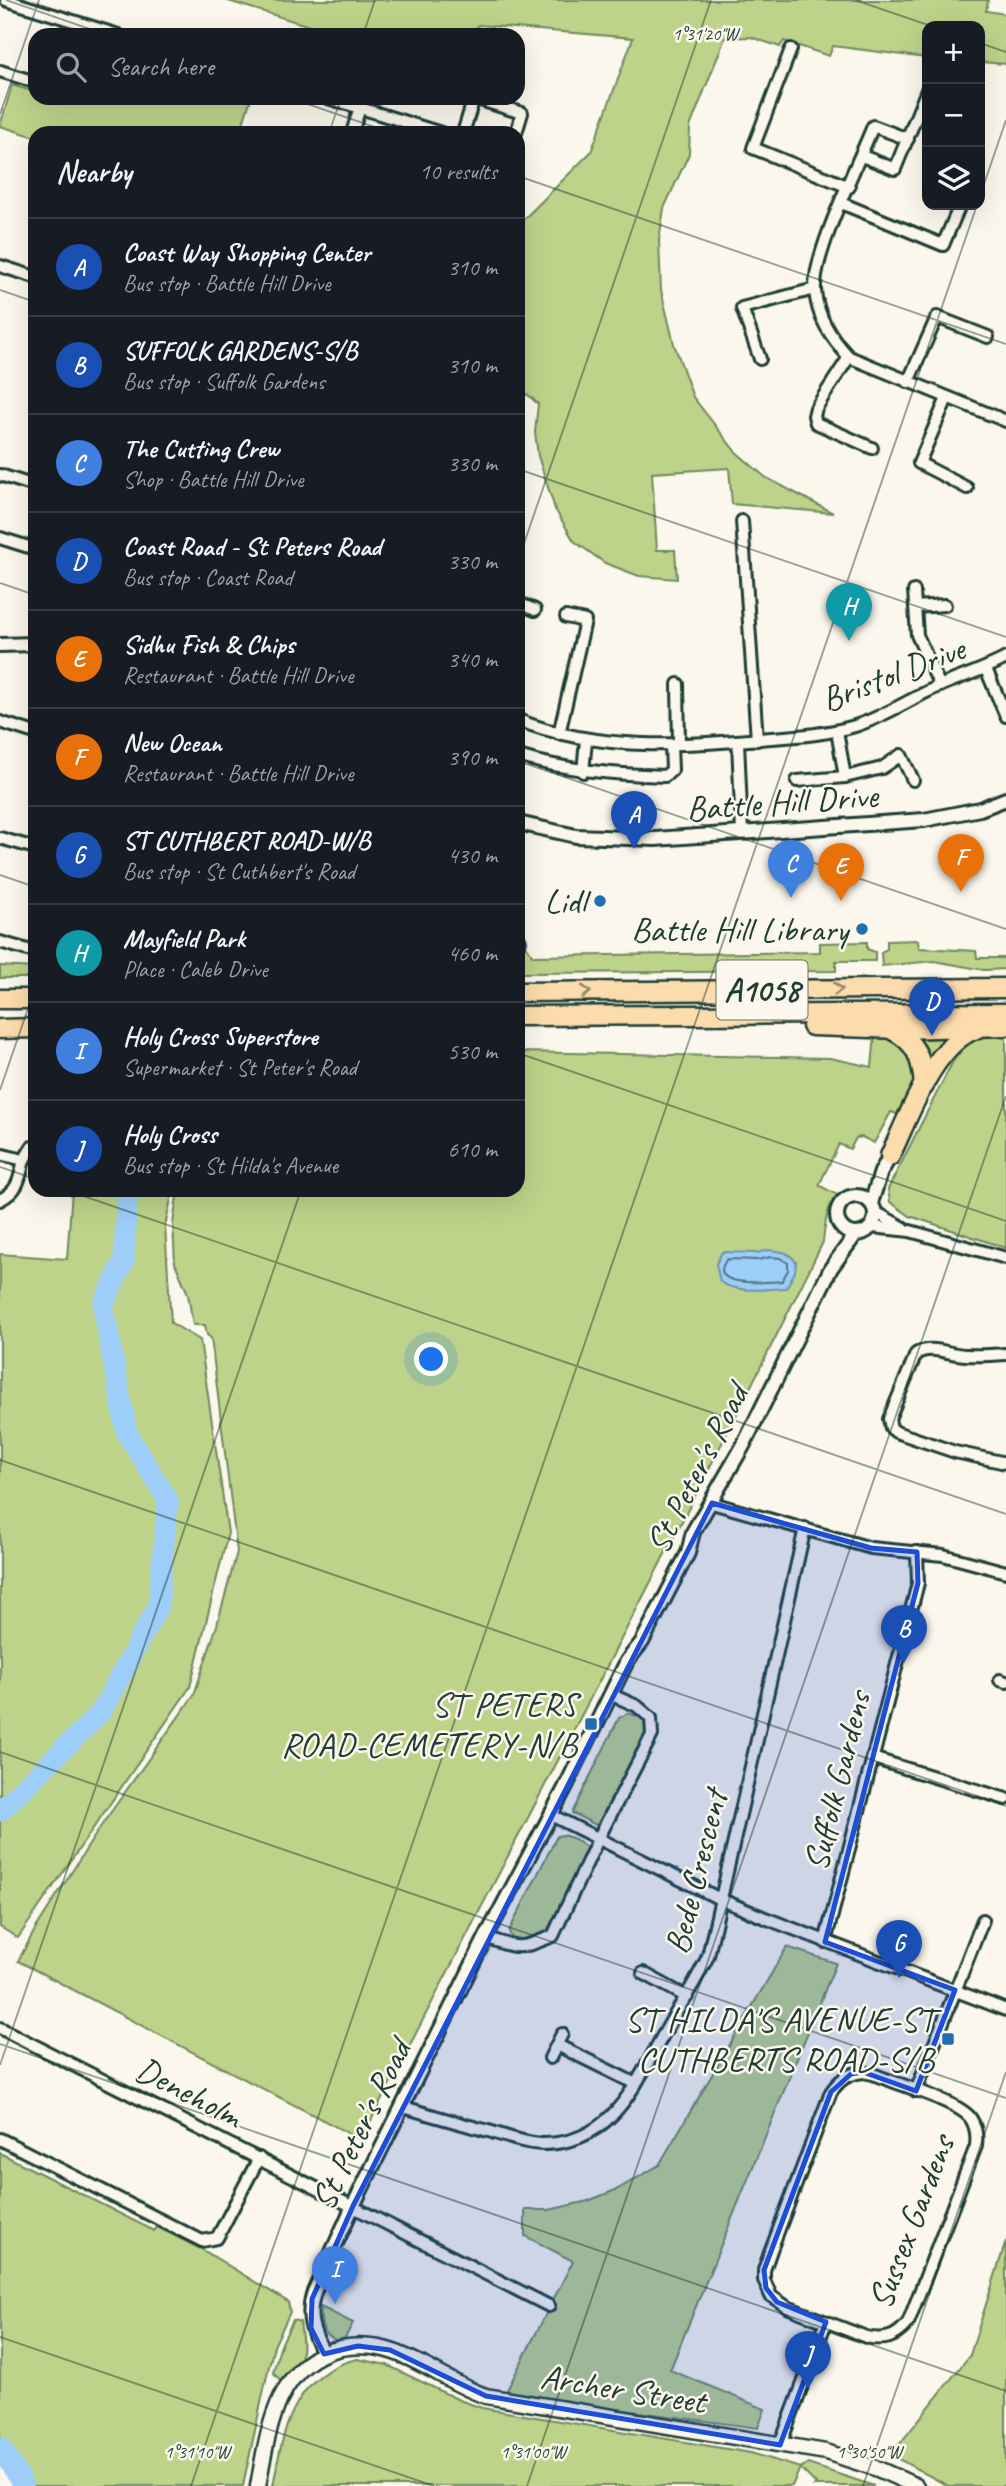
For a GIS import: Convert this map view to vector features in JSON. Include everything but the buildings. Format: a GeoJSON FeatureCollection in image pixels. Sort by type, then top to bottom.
{"type":"FeatureCollection","features":[{"type":"Feature","properties":{"kind":"highway","name":"A1058"},"geometry":{"type":"LineString","coordinates":[[525,992],[1006,988]]}},
{"type":"Feature","properties":{"kind":"highway"},"geometry":{"type":"LineString","coordinates":[[0,998],[28,999]]}},
{"type":"Feature","properties":{"kind":"highway","name":"A1058"},"geometry":{"type":"LineString","coordinates":[[525,1016],[1006,1013]]}},
{"type":"Feature","properties":{"kind":"highway"},"geometry":{"type":"LineString","coordinates":[[525,1016],[890,1029],[1006,1026]]}},
{"type":"Feature","properties":{"kind":"highway"},"geometry":{"type":"LineString","coordinates":[[0,1023],[28,1025]]}},
{"type":"Feature","properties":{"kind":"highway"},"geometry":{"type":"LineString","coordinates":[[0,1029],[28,1027]]}},
{"type":"Feature","properties":{"kind":"highway"},"geometry":{"type":"LineString","coordinates":[[886,1164],[924,1086],[953,1042],[967,1032],[980,1028]]}},
{"type":"Feature","properties":{"kind":"highway"},"geometry":{"type":"LineString","coordinates":[[890,1029],[906,1038],[916,1049],[924,1086]]}},
{"type":"Feature","properties":{"kind":"main road","name":"Archer Street"},"geometry":{"type":"LineString","coordinates":[[324,2354],[345,2347],[380,2348],[400,2354],[455,2384],[486,2396],[836,2455],[878,2469],[916,2486]]}},
{"type":"Feature","properties":{"kind":"main road"},"geometry":{"type":"LineString","coordinates":[[258,2486],[273,2416],[286,2386],[303,2366],[324,2354]]}},
{"type":"Feature","properties":{"kind":"street"},"geometry":{"type":"LineString","coordinates":[[6,0],[96,28]]}},
{"type":"Feature","properties":{"kind":"street"},"geometry":{"type":"LineString","coordinates":[[791,49],[753,148],[849,187]]}},
{"type":"Feature","properties":{"kind":"street"},"geometry":{"type":"LineString","coordinates":[[0,71],[28,80]]}},
{"type":"Feature","properties":{"kind":"street"},"geometry":{"type":"LineString","coordinates":[[862,156],[895,169],[922,103]]}},
{"type":"Feature","properties":{"kind":"street"},"geometry":{"type":"LineString","coordinates":[[353,105],[419,126]]}},
{"type":"Feature","properties":{"kind":"street"},"geometry":{"type":"LineString","coordinates":[[465,126],[472,105]]}},
{"type":"Feature","properties":{"kind":"street"},"geometry":{"type":"LineString","coordinates":[[496,105],[522,113],[518,126]]}},
{"type":"Feature","properties":{"kind":"street"},"geometry":{"type":"LineString","coordinates":[[354,126],[360,107]]}},
{"type":"Feature","properties":{"kind":"street"},"geometry":{"type":"LineString","coordinates":[[908,139],[873,126],[826,242],[815,289],[821,319],[835,342],[849,357],[1006,421]]}},
{"type":"Feature","properties":{"kind":"street"},"geometry":{"type":"LineString","coordinates":[[841,203],[943,245],[958,210]]}},
{"type":"Feature","properties":{"kind":"street"},"geometry":{"type":"LineString","coordinates":[[0,266],[28,275]]}},
{"type":"Feature","properties":{"kind":"street"},"geometry":{"type":"LineString","coordinates":[[760,359],[742,308],[815,289]]}},
{"type":"Feature","properties":{"kind":"street"},"geometry":{"type":"LineString","coordinates":[[908,382],[937,317],[988,337]]}},
{"type":"Feature","properties":{"kind":"street"},"geometry":{"type":"LineString","coordinates":[[849,357],[816,408],[814,416],[816,423],[872,448]]}},
{"type":"Feature","properties":{"kind":"street"},"geometry":{"type":"LineString","coordinates":[[947,398],[919,463],[967,488]]}},
{"type":"Feature","properties":{"kind":"street"},"geometry":{"type":"LineString","coordinates":[[0,475],[28,484]]}},
{"type":"Feature","properties":{"kind":"street"},"geometry":{"type":"LineString","coordinates":[[742,521],[757,740]]}},
{"type":"Feature","properties":{"kind":"street"},"geometry":{"type":"LineString","coordinates":[[0,538],[28,547]]}},
{"type":"Feature","properties":{"kind":"street"},"geometry":{"type":"LineString","coordinates":[[914,591],[917,635],[940,686]]}},
{"type":"Feature","properties":{"kind":"street"},"geometry":{"type":"LineString","coordinates":[[915,607],[945,604]]}},
{"type":"Feature","properties":{"kind":"street"},"geometry":{"type":"LineString","coordinates":[[525,606],[535,610]]}},
{"type":"Feature","properties":{"kind":"street"},"geometry":{"type":"LineString","coordinates":[[559,734],[585,621],[566,617]]}},
{"type":"Feature","properties":{"kind":"street"},"geometry":{"type":"LineString","coordinates":[[0,645],[28,644]]}},
{"type":"Feature","properties":{"kind":"street","name":"Bristol Drive"},"geometry":{"type":"LineString","coordinates":[[525,722],[586,740],[675,745],[757,740],[837,730],[858,725],[1006,658]]}},
{"type":"Feature","properties":{"kind":"street"},"geometry":{"type":"LineString","coordinates":[[986,669],[1006,716]]}},
{"type":"Feature","properties":{"kind":"street"},"geometry":{"type":"LineString","coordinates":[[525,758],[583,772],[665,776],[672,770],[678,684]]}},
{"type":"Feature","properties":{"kind":"street"},"geometry":{"type":"LineString","coordinates":[[0,722],[28,731]]}},
{"type":"Feature","properties":{"kind":"street"},"geometry":{"type":"LineString","coordinates":[[837,730],[845,777]]}},
{"type":"Feature","properties":{"kind":"street"},"geometry":{"type":"LineString","coordinates":[[583,772],[586,740]]}},
{"type":"Feature","properties":{"kind":"street"},"geometry":{"type":"LineString","coordinates":[[738,741],[742,834]]}},
{"type":"Feature","properties":{"kind":"street"},"geometry":{"type":"LineString","coordinates":[[797,781],[845,777],[882,768],[901,755],[913,780]]}},
{"type":"Feature","properties":{"kind":"street","name":"Battle Hill Drive"},"geometry":{"type":"LineString","coordinates":[[525,825],[576,836],[631,839],[742,834],[924,820],[1006,801]]}},
{"type":"Feature","properties":{"kind":"street"},"geometry":{"type":"LineString","coordinates":[[0,838],[28,846]]}},
{"type":"Feature","properties":{"kind":"street"},"geometry":{"type":"LineString","coordinates":[[0,942],[28,950]]}},
{"type":"Feature","properties":{"kind":"street"},"geometry":{"type":"LineString","coordinates":[[0,1200],[12,1194],[19,1182],[23,1160],[28,1153]]}},
{"type":"Feature","properties":{"kind":"street"},"geometry":{"type":"LineString","coordinates":[[3,1155],[23,1160]]}},
{"type":"Feature","properties":{"kind":"street","name":"St Peter's Road"},"geometry":{"type":"LineString","coordinates":[[872,1227],[869,1204],[886,1164]]}},
{"type":"Feature","properties":{"kind":"street","name":"St Peter's Road"},"geometry":{"type":"LineString","coordinates":[[831,1268],[842,1229],[837,1220],[839,1207],[848,1198],[869,1204]]}},
{"type":"Feature","properties":{"kind":"street"},"geometry":{"type":"LineString","coordinates":[[869,1204],[910,1231]]}},
{"type":"Feature","properties":{"kind":"street"},"geometry":{"type":"LineString","coordinates":[[842,1229],[856,1234],[862,1234],[872,1227],[910,1231],[1006,1258]]}},
{"type":"Feature","properties":{"kind":"street","name":"St Peter's Road"},"geometry":{"type":"LineString","coordinates":[[324,2354],[312,2328],[310,2306],[353,2206],[627,1661],[642,1642],[688,1553],[693,1532],[743,1446],[831,1268],[856,1234]]}},
{"type":"Feature","properties":{"kind":"street"},"geometry":{"type":"LineString","coordinates":[[1006,1353],[963,1356],[930,1349],[922,1350],[916,1354],[889,1419],[891,1428],[896,1432],[955,1452],[1006,1464]]}},
{"type":"Feature","properties":{"kind":"street"},"geometry":{"type":"LineString","coordinates":[[712,1503],[871,1548],[963,1559],[1006,1572]]}},
{"type":"Feature","properties":{"kind":"street","name":"Bede Crescent"},"geometry":{"type":"LineString","coordinates":[[404,2107],[520,2140],[541,2144],[560,2143],[596,2130],[615,2113],[636,2084],[708,1956],[805,1528]]}},
{"type":"Feature","properties":{"kind":"street","name":"Suffolk Gardens"},"geometry":{"type":"LineString","coordinates":[[825,1942],[918,1583],[917,1552]]}},
{"type":"Feature","properties":{"kind":"street"},"geometry":{"type":"LineString","coordinates":[[486,1937],[513,1947],[531,1945],[553,1936],[598,1839],[652,1735],[651,1718],[637,1706],[612,1695]]}},
{"type":"Feature","properties":{"kind":"street"},"geometry":{"type":"LineString","coordinates":[[872,1758],[1006,1799]]}},
{"type":"Feature","properties":{"kind":"street"},"geometry":{"type":"LineString","coordinates":[[551,1815],[722,1900],[1006,2010]]}},
{"type":"Feature","properties":{"kind":"street"},"geometry":{"type":"LineString","coordinates":[[916,2091],[983,1920]]}},
{"type":"Feature","properties":{"kind":"street"},"geometry":{"type":"LineString","coordinates":[[643,1973],[687,1997]]}},
{"type":"Feature","properties":{"kind":"street","name":"Deneholm"},"geometry":{"type":"LineString","coordinates":[[0,2028],[549,2306]]}},
{"type":"Feature","properties":{"kind":"street"},"geometry":{"type":"LineString","coordinates":[[550,2058],[560,2040],[636,2084]]}},
{"type":"Feature","properties":{"kind":"street","name":"Sussex Gardens"},"geometry":{"type":"LineString","coordinates":[[851,2074],[873,2074],[964,2111],[971,2119],[976,2132],[976,2146],[908,2323],[895,2336],[878,2340],[826,2322],[777,2302],[766,2288],[764,2270],[831,2092],[838,2082],[851,2074]]}},
{"type":"Feature","properties":{"kind":"street"},"geometry":{"type":"LineString","coordinates":[[0,2139],[202,2241],[218,2238],[259,2158]]}},
{"type":"Feature","properties":{"kind":"street"},"geometry":{"type":"LineString","coordinates":[[780,2445],[826,2322]]}},
{"type":"Feature","properties":{"kind":"highlighted area"},"geometry":{"type":"Polygon","coordinates":[[[712,1503],[871,1548],[917,1552],[918,1583],[825,1942],[955,1990],[916,2091],[863,2072],[851,2074],[831,2092],[764,2270],[766,2288],[777,2302],[826,2322],[780,2445],[486,2396],[390,2350],[358,2346],[324,2354],[311,2328],[312,2299],[353,2206],[712,1503]]]}},
{"type":"Feature","properties":{"kind":"green space"},"geometry":{"type":"Polygon","coordinates":[[[225,0],[988,0],[986,11],[1006,14],[1006,64],[985,62],[985,21],[922,21],[922,57],[833,46],[829,56],[784,41],[780,47],[751,37],[725,38],[690,127],[689,154],[664,208],[659,240],[661,290],[674,344],[693,397],[735,451],[765,477],[833,513],[732,504],[729,468],[652,473],[657,550],[675,550],[677,579],[639,576],[605,563],[574,541],[555,509],[538,456],[535,432],[538,404],[527,394],[525,396],[525,218],[591,152],[633,38],[525,28],[478,25],[477,28],[316,28],[225,0]]]}},
{"type":"Feature","properties":{"kind":"green space"},"geometry":{"type":"Polygon","coordinates":[[[12,85],[28,90],[28,105],[249,105],[242,126],[28,126],[28,135],[0,126],[12,85]]]}},
{"type":"Feature","properties":{"kind":"green space"},"geometry":{"type":"Polygon","coordinates":[[[918,940],[919,948],[976,951],[977,958],[1006,958],[1006,969],[984,970],[934,961],[882,966],[881,952],[887,949],[887,941],[918,940]]]}},
{"type":"Feature","properties":{"kind":"green space"},"geometry":{"type":"Polygon","coordinates":[[[867,942],[867,949],[875,952],[875,961],[836,961],[836,971],[525,973],[527,947],[533,956],[820,952],[820,943],[867,942]]]}},
{"type":"Feature","properties":{"kind":"green space"},"geometry":{"type":"Polygon","coordinates":[[[0,966],[28,968],[28,978],[0,978],[0,966]]]}},
{"type":"Feature","properties":{"kind":"green space"},"geometry":{"type":"Polygon","coordinates":[[[1006,1034],[1006,1248],[910,1216],[890,1202],[888,1189],[952,1063],[971,1037],[1006,1034]]]}},
{"type":"Feature","properties":{"kind":"green space"},"geometry":{"type":"Polygon","coordinates":[[[875,1035],[886,1037],[900,1042],[908,1051],[917,1076],[897,1114],[891,1112],[874,1143],[862,1137],[856,1138],[850,1149],[839,1144],[819,1185],[837,1195],[828,1212],[823,1242],[652,1580],[361,2140],[18,1961],[101,1826],[194,1695],[237,1552],[211,1338],[207,1335],[205,1325],[193,1325],[188,1294],[175,1263],[173,1224],[177,1197],[525,1197],[525,1052],[830,1058],[872,1067],[875,1035]]]}},
{"type":"Feature","properties":{"kind":"green space"},"geometry":{"type":"Polygon","coordinates":[[[917,1035],[951,1036],[931,1067],[916,1038],[917,1035]]]}},
{"type":"Feature","properties":{"kind":"green space"},"geometry":{"type":"Polygon","coordinates":[[[71,1197],[171,1197],[165,1226],[171,1323],[200,1340],[228,1533],[190,1687],[18,1938],[0,1927],[0,1254],[67,1259],[71,1197]]]}},
{"type":"Feature","properties":{"kind":"green space"},"geometry":{"type":"Polygon","coordinates":[[[628,1713],[643,1718],[647,1731],[605,1819],[596,1825],[572,1813],[619,1718],[628,1713]]]}},
{"type":"Feature","properties":{"kind":"green space"},"geometry":{"type":"Polygon","coordinates":[[[563,1835],[586,1847],[586,1856],[547,1931],[530,1938],[512,1939],[509,1931],[557,1836],[563,1835]]]}},
{"type":"Feature","properties":{"kind":"green space"},"geometry":{"type":"Polygon","coordinates":[[[787,1947],[836,1963],[670,2370],[765,2409],[758,2428],[505,2394],[573,2261],[525,2236],[525,2210],[549,2210],[588,2201],[618,2189],[659,2165],[787,1947]]]}},
{"type":"Feature","properties":{"kind":"green space"},"geometry":{"type":"Polygon","coordinates":[[[0,2153],[154,2231],[157,2227],[201,2249],[288,2302],[290,2312],[274,2346],[243,2486],[28,2486],[14,2459],[0,2441],[0,2153]]]}},
{"type":"Feature","properties":{"kind":"green space"},"geometry":{"type":"Polygon","coordinates":[[[1006,2241],[1006,2486],[948,2486],[891,2455],[970,2355],[1006,2241]]]}},
{"type":"Feature","properties":{"kind":"green space"},"geometry":{"type":"Polygon","coordinates":[[[321,2307],[353,2323],[345,2338],[338,2341],[325,2332],[321,2323],[321,2307]]]}},
{"type":"Feature","properties":{"kind":"green space"},"geometry":{"type":"Polygon","coordinates":[[[293,2320],[300,2322],[301,2354],[280,2380],[273,2372],[280,2347],[293,2320]]]}},
{"type":"Feature","properties":{"kind":"green space"},"geometry":{"type":"Polygon","coordinates":[[[357,2359],[387,2365],[459,2400],[482,2408],[751,2453],[800,2468],[792,2486],[273,2486],[287,2425],[305,2391],[318,2377],[335,2366],[357,2359]]]}},
{"type":"Feature","properties":{"kind":"green space"},"geometry":{"type":"Polygon","coordinates":[[[808,2464],[874,2486],[814,2486],[816,2484],[800,2468],[808,2464]]]}},
{"type":"Feature","properties":{"kind":"water"},"geometry":{"type":"Polygon","coordinates":[[[768,1250],[784,1252],[796,1262],[795,1272],[786,1288],[744,1289],[720,1282],[716,1264],[722,1252],[757,1253],[768,1250]]]}},
{"type":"Feature","properties":{"kind":"waterway"},"geometry":{"type":"LineString","coordinates":[[0,1811],[101,1712],[158,1606],[168,1500],[127,1433],[103,1305],[124,1261],[127,1197]]}},
{"type":"Feature","properties":{"kind":"waterway"},"geometry":{"type":"LineString","coordinates":[[0,2447],[23,2486]]}},
{"type":"Feature","properties":{"kind":"place","name":"Mayfield Park"},"geometry":{"type":"Point","coordinates":[849,641]}},
{"type":"Feature","properties":{"kind":"place","name":"Coast Way Shopping Center"},"geometry":{"type":"Point","coordinates":[634,849]}},
{"type":"Feature","properties":{"kind":"place","name":"New Ocean"},"geometry":{"type":"Point","coordinates":[961,892]}},
{"type":"Feature","properties":{"kind":"place","name":"The Cutting Crew"},"geometry":{"type":"Point","coordinates":[791,898]}},
{"type":"Feature","properties":{"kind":"place","name":"Lidl"},"geometry":{"type":"Point","coordinates":[600,901]}},
{"type":"Feature","properties":{"kind":"place","name":"Sidhu Fish & Chips"},"geometry":{"type":"Point","coordinates":[841,901]}},
{"type":"Feature","properties":{"kind":"place","name":"Battle Hill Library"},"geometry":{"type":"Point","coordinates":[862,929]}},
{"type":"Feature","properties":{"kind":"place","name":"Coast Road - St Peters Road"},"geometry":{"type":"Point","coordinates":[932,1036]}},
{"type":"Feature","properties":{"kind":"place","name":"SUFFOLK GARDENS-S/B"},"geometry":{"type":"Point","coordinates":[904,1663]}},
{"type":"Feature","properties":{"kind":"place","name":"ST PETERS ROAD-CEMETERY-N/B"},"geometry":{"type":"Point","coordinates":[591,1724]}},
{"type":"Feature","properties":{"kind":"place","name":"ST CUTHBERT ROAD-W/B"},"geometry":{"type":"Point","coordinates":[899,1978]}},
{"type":"Feature","properties":{"kind":"place","name":"ST HILDA'S AVENUE-ST CUTHBERTS ROAD-S/B"},"geometry":{"type":"Point","coordinates":[948,2039]}},
{"type":"Feature","properties":{"kind":"place","name":"Holy Cross Superstore"},"geometry":{"type":"Point","coordinates":[335,2304]}},
{"type":"Feature","properties":{"kind":"place","name":"Holy Cross"},"geometry":{"type":"Point","coordinates":[808,2389]}}]}
